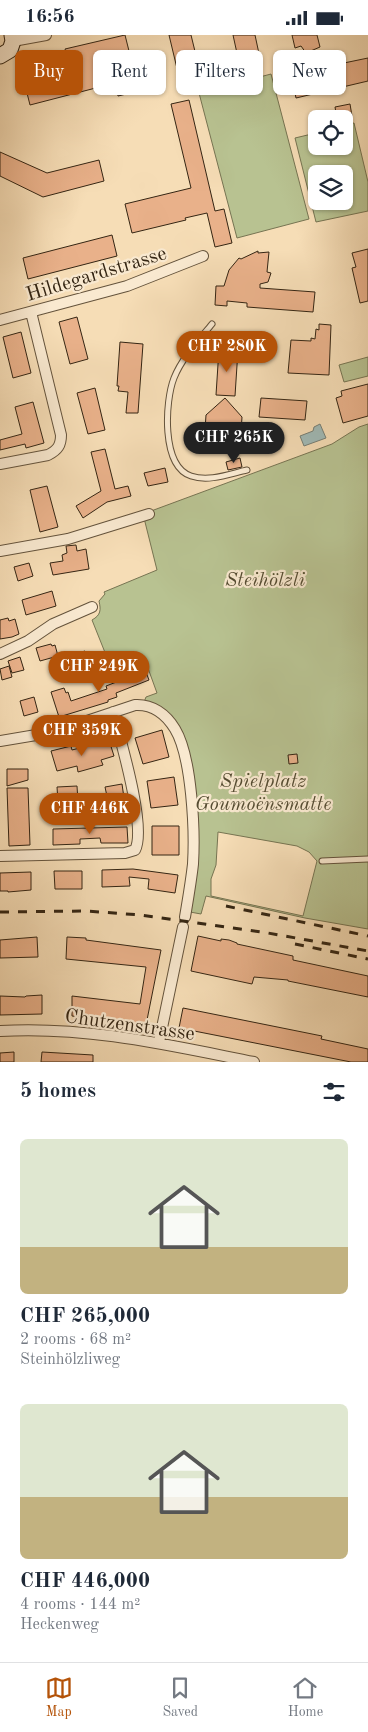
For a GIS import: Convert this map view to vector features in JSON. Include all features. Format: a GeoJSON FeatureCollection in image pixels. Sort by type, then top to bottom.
{"type":"FeatureCollection","features":[{"type":"Feature","properties":{"kind":"street"},"geometry":{"type":"LineString","coordinates":[[0,56],[10,50],[12,38],[46,35]]}},
{"type":"Feature","properties":{"kind":"street","name":"Hildegardstrasse"},"geometry":{"type":"LineString","coordinates":[[0,320],[127,286],[202,256]]}},
{"type":"Feature","properties":{"kind":"street"},"geometry":{"type":"LineString","coordinates":[[0,463],[48,455],[55,451],[61,442],[62,435],[31,312]]}},
{"type":"Feature","properties":{"kind":"street"},"geometry":{"type":"LineString","coordinates":[[0,551],[68,539],[149,514]]}},
{"type":"Feature","properties":{"kind":"street"},"geometry":{"type":"LineString","coordinates":[[0,655],[28,641],[53,624],[92,607]]}},
{"type":"Feature","properties":{"kind":"street"},"geometry":{"type":"LineString","coordinates":[[0,741],[54,732],[126,707],[142,705],[156,709],[166,717],[175,729],[180,741],[187,773],[194,829],[192,873],[184,922],[159,1042]]}},
{"type":"Feature","properties":{"kind":"street"},"geometry":{"type":"LineString","coordinates":[[0,856],[125,853],[135,850],[138,843],[135,803],[113,712]]}},
{"type":"Feature","properties":{"kind":"street","name":"Chutzenstrasse"},"geometry":{"type":"LineString","coordinates":[[0,1031],[66,1031],[159,1042],[228,1060],[254,1062]]}},
{"type":"Feature","properties":{"kind":"lane"},"geometry":{"type":"LineString","coordinates":[[212,324],[190,351],[174,378],[167,423],[171,450],[178,467],[189,475],[209,478],[247,470]]}},
{"type":"Feature","properties":{"kind":"lane"},"geometry":{"type":"LineString","coordinates":[[322,861],[368,859]]}},
{"type":"Feature","properties":{"kind":"green space"},"geometry":{"type":"Polygon","coordinates":[[[271,74],[273,95],[277,95],[309,219],[237,238],[200,95],[263,95],[263,76],[271,74]]]}},
{"type":"Feature","properties":{"kind":"green space"},"geometry":{"type":"Polygon","coordinates":[[[354,123],[368,182],[368,211],[316,222],[313,210],[353,210],[353,165],[308,165],[308,190],[295,138],[308,135],[308,155],[353,155],[354,123]]]}},
{"type":"Feature","properties":{"kind":"green space"},"geometry":{"type":"Polygon","coordinates":[[[368,357],[368,376],[344,382],[339,365],[368,357]]]}},
{"type":"Feature","properties":{"kind":"green space"},"geometry":{"type":"Polygon","coordinates":[[[368,424],[368,929],[305,918],[206,896],[201,914],[190,912],[198,850],[176,729],[144,702],[146,697],[157,693],[145,660],[112,670],[92,620],[100,612],[99,601],[105,594],[104,592],[157,570],[143,514],[332,444],[359,427],[368,424]],[[218,832],[216,865],[211,879],[211,896],[303,916],[317,861],[309,852],[297,846],[218,832]]]}},
{"type":"Feature","properties":{"kind":"water"},"geometry":{"type":"Polygon","coordinates":[[[320,424],[326,438],[304,446],[300,436],[313,431],[314,427],[320,424]]]}},
{"type":"Feature","properties":{"kind":"building"},"geometry":{"type":"Polygon","coordinates":[[[125,35],[129,50],[93,50],[93,89],[83,91],[83,50],[65,49],[125,35]]]}},
{"type":"Feature","properties":{"kind":"building"},"geometry":{"type":"Polygon","coordinates":[[[169,35],[191,35],[195,50],[176,50],[176,64],[169,35]]]}},
{"type":"Feature","properties":{"kind":"building"},"geometry":{"type":"Polygon","coordinates":[[[233,35],[255,35],[258,50],[236,50],[233,35]]]}},
{"type":"Feature","properties":{"kind":"building"},"geometry":{"type":"Polygon","coordinates":[[[292,35],[317,35],[320,47],[313,50],[304,50],[301,46],[295,48],[292,35]]]}},
{"type":"Feature","properties":{"kind":"building"},"geometry":{"type":"Polygon","coordinates":[[[368,58],[368,81],[346,86],[346,63],[368,58]]]}},
{"type":"Feature","properties":{"kind":"building"},"geometry":{"type":"Polygon","coordinates":[[[28,95],[69,95],[30,105],[28,95]]]}},
{"type":"Feature","properties":{"kind":"building"},"geometry":{"type":"Polygon","coordinates":[[[295,95],[309,95],[296,98],[295,95]]]}},
{"type":"Feature","properties":{"kind":"building"},"geometry":{"type":"Polygon","coordinates":[[[189,100],[215,211],[224,209],[232,243],[215,247],[207,213],[132,233],[125,204],[191,188],[171,104],[189,100]]]}},
{"type":"Feature","properties":{"kind":"building"},"geometry":{"type":"Polygon","coordinates":[[[350,104],[351,110],[336,110],[335,107],[350,104]]]}},
{"type":"Feature","properties":{"kind":"building"},"geometry":{"type":"Polygon","coordinates":[[[0,152],[47,173],[99,160],[104,181],[43,197],[0,176],[0,152]]]}},
{"type":"Feature","properties":{"kind":"building"},"geometry":{"type":"Polygon","coordinates":[[[112,235],[117,256],[28,279],[23,258],[112,235]]]}},
{"type":"Feature","properties":{"kind":"building"},"geometry":{"type":"Polygon","coordinates":[[[368,249],[368,301],[360,303],[352,268],[356,267],[352,253],[368,249]]]}},
{"type":"Feature","properties":{"kind":"building"},"geometry":{"type":"Polygon","coordinates":[[[258,251],[258,253],[269,252],[267,272],[271,273],[268,282],[260,284],[260,288],[315,292],[313,312],[247,307],[247,303],[227,301],[227,306],[215,305],[216,286],[224,286],[229,270],[239,258],[241,259],[258,251]]]}},
{"type":"Feature","properties":{"kind":"building"},"geometry":{"type":"Polygon","coordinates":[[[77,317],[88,359],[70,364],[59,322],[77,317]]]}},
{"type":"Feature","properties":{"kind":"building"},"geometry":{"type":"Polygon","coordinates":[[[319,324],[331,325],[329,375],[288,373],[291,340],[311,341],[311,338],[315,339],[316,329],[319,330],[319,324]]]}},
{"type":"Feature","properties":{"kind":"building"},"geometry":{"type":"Polygon","coordinates":[[[21,332],[31,373],[13,378],[3,337],[21,332]]]}},
{"type":"Feature","properties":{"kind":"building"},"geometry":{"type":"Polygon","coordinates":[[[120,342],[143,344],[138,413],[126,413],[128,392],[118,391],[120,342]]]}},
{"type":"Feature","properties":{"kind":"building"},"geometry":{"type":"Polygon","coordinates":[[[219,349],[238,350],[235,396],[216,395],[219,349]]]}},
{"type":"Feature","properties":{"kind":"building"},"geometry":{"type":"Polygon","coordinates":[[[368,384],[368,416],[343,423],[336,398],[342,396],[341,391],[368,384]]]}},
{"type":"Feature","properties":{"kind":"building"},"geometry":{"type":"Polygon","coordinates":[[[95,388],[105,430],[88,434],[77,393],[95,388]]]}},
{"type":"Feature","properties":{"kind":"building"},"geometry":{"type":"Polygon","coordinates":[[[225,398],[242,417],[241,432],[230,442],[214,441],[205,430],[206,415],[225,398]]]}},
{"type":"Feature","properties":{"kind":"building"},"geometry":{"type":"Polygon","coordinates":[[[261,398],[307,401],[305,420],[259,417],[261,398]]]}},
{"type":"Feature","properties":{"kind":"building"},"geometry":{"type":"Polygon","coordinates":[[[33,402],[44,443],[26,448],[25,444],[0,450],[0,440],[22,434],[15,407],[33,402]]]}},
{"type":"Feature","properties":{"kind":"building"},"geometry":{"type":"Polygon","coordinates":[[[105,449],[115,489],[128,486],[131,496],[107,502],[83,518],[76,506],[101,491],[91,452],[105,449]]]}},
{"type":"Feature","properties":{"kind":"building"},"geometry":{"type":"Polygon","coordinates":[[[240,458],[242,467],[228,470],[226,462],[240,458]]]}},
{"type":"Feature","properties":{"kind":"building"},"geometry":{"type":"Polygon","coordinates":[[[165,468],[168,482],[148,486],[144,473],[165,468]]]}},
{"type":"Feature","properties":{"kind":"building"},"geometry":{"type":"Polygon","coordinates":[[[47,486],[58,527],[40,532],[30,490],[47,486]]]}},
{"type":"Feature","properties":{"kind":"building"},"geometry":{"type":"Polygon","coordinates":[[[76,545],[77,551],[86,549],[89,569],[53,575],[50,563],[63,561],[62,555],[67,553],[66,546],[76,545]]]}},
{"type":"Feature","properties":{"kind":"building"},"geometry":{"type":"Polygon","coordinates":[[[29,563],[33,576],[18,581],[14,567],[29,563]]]}},
{"type":"Feature","properties":{"kind":"building"},"geometry":{"type":"Polygon","coordinates":[[[52,591],[56,606],[26,615],[22,600],[52,591]]]}},
{"type":"Feature","properties":{"kind":"building"},"geometry":{"type":"Polygon","coordinates":[[[8,618],[9,621],[15,619],[19,634],[0,639],[0,620],[8,618]]]}},
{"type":"Feature","properties":{"kind":"building"},"geometry":{"type":"Polygon","coordinates":[[[51,644],[52,646],[55,645],[58,656],[40,661],[36,648],[51,644]]]}},
{"type":"Feature","properties":{"kind":"building"},"geometry":{"type":"Polygon","coordinates":[[[85,651],[88,664],[75,667],[71,655],[85,651]]]}},
{"type":"Feature","properties":{"kind":"building"},"geometry":{"type":"Polygon","coordinates":[[[20,657],[24,670],[12,673],[8,661],[20,657]]]}},
{"type":"Feature","properties":{"kind":"building"},"geometry":{"type":"Polygon","coordinates":[[[131,665],[135,670],[144,667],[149,680],[116,693],[117,697],[108,700],[108,702],[59,717],[51,692],[64,688],[66,693],[68,692],[71,701],[107,689],[106,686],[119,681],[117,674],[125,671],[124,668],[131,665]]]}},
{"type":"Feature","properties":{"kind":"building"},"geometry":{"type":"Polygon","coordinates":[[[9,666],[12,677],[2,680],[0,669],[9,666]]]}},
{"type":"Feature","properties":{"kind":"building"},"geometry":{"type":"Polygon","coordinates":[[[34,697],[38,712],[24,716],[20,701],[34,697]]]}},
{"type":"Feature","properties":{"kind":"building"},"geometry":{"type":"Polygon","coordinates":[[[162,730],[169,757],[143,764],[135,738],[162,730]]]}},
{"type":"Feature","properties":{"kind":"building"},"geometry":{"type":"Polygon","coordinates":[[[109,740],[114,756],[101,760],[103,765],[78,772],[77,766],[57,771],[51,751],[71,746],[72,750],[109,740]]]}},
{"type":"Feature","properties":{"kind":"building"},"geometry":{"type":"Polygon","coordinates":[[[297,754],[298,763],[289,764],[288,755],[297,754]]]}},
{"type":"Feature","properties":{"kind":"building"},"geometry":{"type":"Polygon","coordinates":[[[7,769],[28,769],[28,780],[7,786],[7,769]]]}},
{"type":"Feature","properties":{"kind":"building"},"geometry":{"type":"Polygon","coordinates":[[[174,777],[178,805],[151,808],[147,781],[174,777]]]}},
{"type":"Feature","properties":{"kind":"building"},"geometry":{"type":"Polygon","coordinates":[[[122,784],[124,798],[108,801],[105,787],[122,784]]]}},
{"type":"Feature","properties":{"kind":"building"},"geometry":{"type":"Polygon","coordinates":[[[77,786],[78,802],[58,802],[57,787],[77,786]]]}},
{"type":"Feature","properties":{"kind":"building"},"geometry":{"type":"Polygon","coordinates":[[[7,788],[28,788],[30,845],[9,846],[7,788]]]}},
{"type":"Feature","properties":{"kind":"building"},"geometry":{"type":"Polygon","coordinates":[[[152,826],[179,826],[179,855],[152,855],[152,826]]]}},
{"type":"Feature","properties":{"kind":"building"},"geometry":{"type":"Polygon","coordinates":[[[127,827],[128,843],[101,843],[100,838],[80,839],[80,844],[53,845],[53,829],[127,827]]]}},
{"type":"Feature","properties":{"kind":"building"},"geometry":{"type":"Polygon","coordinates":[[[133,869],[178,875],[175,893],[148,889],[149,879],[129,877],[130,886],[102,887],[102,870],[133,869]]]}},
{"type":"Feature","properties":{"kind":"building"},"geometry":{"type":"Polygon","coordinates":[[[54,871],[82,871],[82,889],[55,889],[54,871]]]}},
{"type":"Feature","properties":{"kind":"building"},"geometry":{"type":"Polygon","coordinates":[[[31,872],[31,890],[0,891],[0,873],[31,872]]]}},
{"type":"Feature","properties":{"kind":"building"},"geometry":{"type":"Polygon","coordinates":[[[198,936],[221,941],[221,939],[229,940],[237,944],[293,956],[293,960],[368,976],[368,997],[288,980],[254,977],[252,984],[191,971],[198,936]]]}},
{"type":"Feature","properties":{"kind":"building"},"geometry":{"type":"Polygon","coordinates":[[[37,937],[38,957],[0,958],[0,940],[37,937]]]}},
{"type":"Feature","properties":{"kind":"building"},"geometry":{"type":"Polygon","coordinates":[[[67,937],[86,938],[86,940],[161,950],[146,1025],[72,1016],[72,996],[140,1004],[146,967],[66,959],[67,937]]]}},
{"type":"Feature","properties":{"kind":"building"},"geometry":{"type":"Polygon","coordinates":[[[42,995],[42,1014],[0,1015],[0,996],[25,997],[42,995]]]}},
{"type":"Feature","properties":{"kind":"building"},"geometry":{"type":"Polygon","coordinates":[[[183,1008],[322,1036],[321,1039],[368,1049],[368,1062],[351,1062],[179,1028],[183,1008]]]}},
{"type":"Feature","properties":{"kind":"building"},"geometry":{"type":"Polygon","coordinates":[[[14,1052],[14,1062],[0,1062],[0,1053],[14,1052]]]}},
{"type":"Feature","properties":{"kind":"building"},"geometry":{"type":"Polygon","coordinates":[[[42,1052],[93,1055],[93,1062],[41,1062],[42,1052]]]}},
{"type":"Feature","properties":{"kind":"railway"},"geometry":{"type":"LineString","coordinates":[[226,906],[368,936]]}},
{"type":"Feature","properties":{"kind":"railway"},"geometry":{"type":"LineString","coordinates":[[0,912],[86,911],[141,915],[268,933],[368,951]]}},
{"type":"Feature","properties":{"kind":"railway"},"geometry":{"type":"LineString","coordinates":[[295,944],[368,959]]}},
{"type":"Feature","properties":{"kind":"park label","name":"Steihölzli"},"geometry":{"type":"Point","coordinates":[265,579]}},
{"type":"Feature","properties":{"kind":"park label","name":"Spielplatz Goumoënsmatte"},"geometry":{"type":"Point","coordinates":[263,792]}}]}
